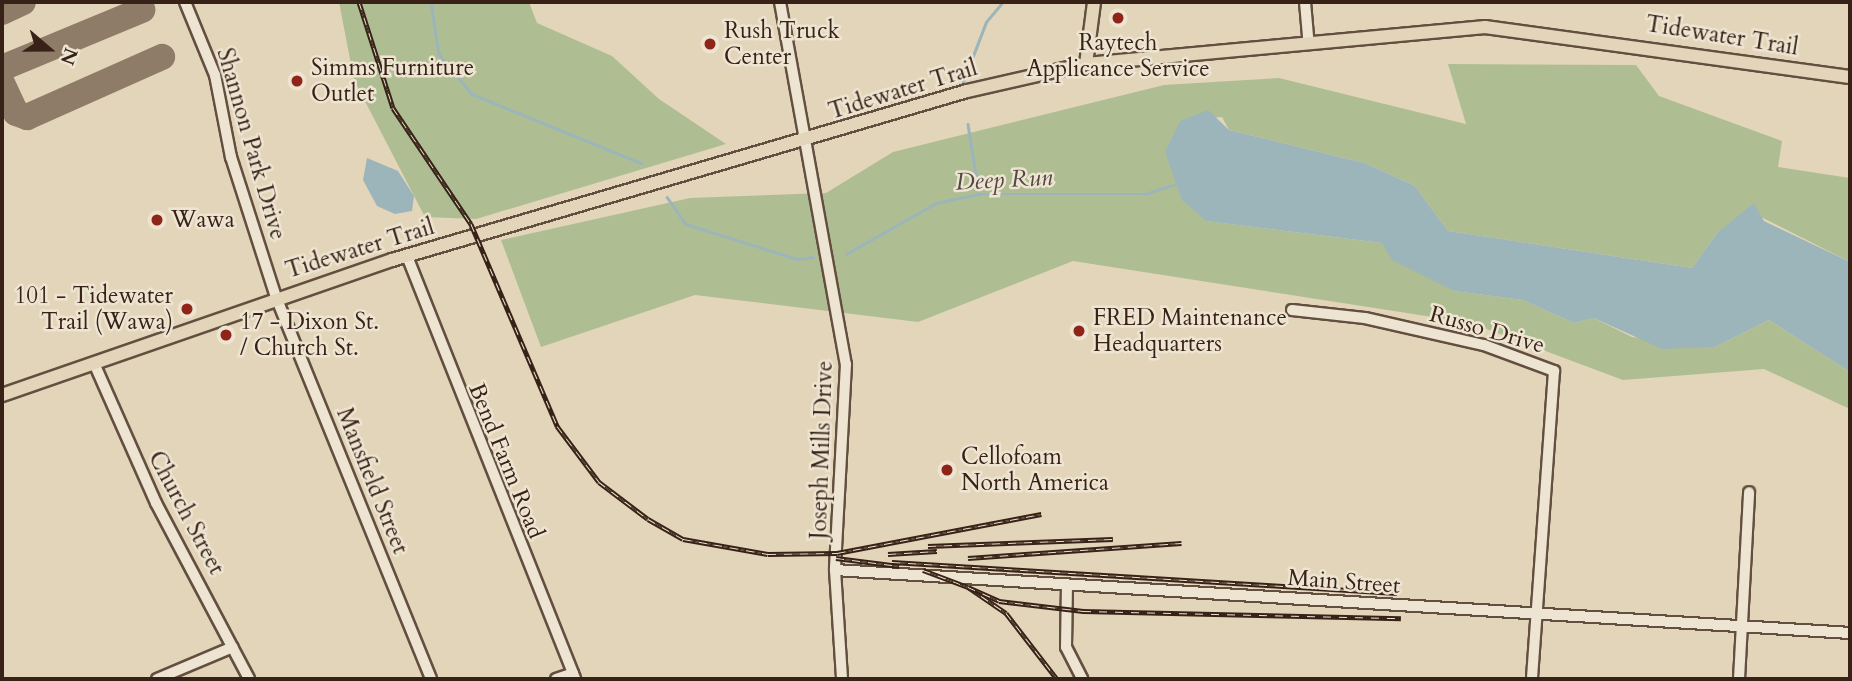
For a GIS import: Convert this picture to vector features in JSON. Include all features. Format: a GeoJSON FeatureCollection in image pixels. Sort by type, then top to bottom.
{"type":"FeatureCollection","features":[{"type":"Feature","properties":{"kind":"main road"},"geometry":{"type":"LineString","coordinates":[[1086,64],[1094,2]]}},
{"type":"Feature","properties":{"kind":"main road","name":"Tidewater Trail"},"geometry":{"type":"LineString","coordinates":[[2,396],[276,297],[407,256],[807,141],[967,91],[1086,64],[1308,39],[1522,28],[1850,77]]}},
{"type":"Feature","properties":{"kind":"street","name":"Shannon Park Drive"},"geometry":{"type":"LineString","coordinates":[[185,2],[215,75],[231,157],[276,297]]}},
{"type":"Feature","properties":{"kind":"street","name":"Joseph Mills Drive"},"geometry":{"type":"LineString","coordinates":[[780,2],[846,364],[835,570],[842,679]]}},
{"type":"Feature","properties":{"kind":"street"},"geometry":{"type":"LineString","coordinates":[[1305,2],[1308,39]]}},
{"type":"Feature","properties":{"kind":"street","name":"Bend Farm Road"},"geometry":{"type":"LineString","coordinates":[[407,256],[574,676]]}},
{"type":"Feature","properties":{"kind":"street","name":"Mansfield Street"},"geometry":{"type":"LineString","coordinates":[[276,297],[431,679]]}},
{"type":"Feature","properties":{"kind":"street","name":"Russo Drive"},"geometry":{"type":"LineString","coordinates":[[1292,310],[1365,318],[1484,345],[1554,370],[1535,614]]}},
{"type":"Feature","properties":{"kind":"street","name":"Church Street"},"geometry":{"type":"LineString","coordinates":[[94,363],[156,503],[249,679]]}},
{"type":"Feature","properties":{"kind":"street"},"geometry":{"type":"LineString","coordinates":[[1739,679],[1749,492]]}},
{"type":"Feature","properties":{"kind":"street","name":"Main Street"},"geometry":{"type":"LineString","coordinates":[[835,570],[1850,633]]}},
{"type":"Feature","properties":{"kind":"street"},"geometry":{"type":"LineString","coordinates":[[1067,584],[1066,647],[1082,679]]}},
{"type":"Feature","properties":{"kind":"street"},"geometry":{"type":"LineString","coordinates":[[1532,679],[1535,614]]}},
{"type":"Feature","properties":{"kind":"street"},"geometry":{"type":"LineString","coordinates":[[156,679],[233,647]]}},
{"type":"Feature","properties":{"kind":"street"},"geometry":{"type":"LineString","coordinates":[[556,679],[574,676]]}},
{"type":"Feature","properties":{"kind":"green space"},"geometry":{"type":"Polygon","coordinates":[[[339,2],[529,2],[537,23],[612,56],[659,99],[726,144],[476,219],[425,217],[354,80],[339,2]]]}},
{"type":"Feature","properties":{"kind":"green space"},"geometry":{"type":"Polygon","coordinates":[[[1448,64],[1636,65],[1659,96],[1782,141],[1778,167],[1850,178],[1850,262],[1759,216],[1717,233],[1692,268],[1448,231],[1415,186],[1365,163],[1229,130],[1222,117],[1180,121],[1175,138],[1207,221],[1382,243],[1454,291],[1523,300],[1574,323],[1594,318],[1632,337],[1715,347],[1769,320],[1850,372],[1850,409],[1764,369],[1623,380],[1471,323],[1073,261],[918,322],[695,295],[541,347],[501,240],[690,198],[826,193],[893,152],[1164,85],[1279,78],[1466,124],[1448,64]]]}},
{"type":"Feature","properties":{"kind":"water"},"geometry":{"type":"Polygon","coordinates":[[[1208,110],[1229,130],[1365,163],[1415,186],[1448,231],[1692,268],[1717,233],[1754,203],[1764,221],[1850,262],[1850,372],[1769,320],[1715,347],[1662,349],[1594,318],[1574,323],[1523,300],[1454,291],[1392,260],[1382,243],[1206,221],[1182,200],[1165,152],[1180,121],[1208,110]]]}},
{"type":"Feature","properties":{"kind":"water"},"geometry":{"type":"Polygon","coordinates":[[[367,158],[398,171],[414,196],[412,211],[395,214],[377,206],[363,180],[367,158]]]}},
{"type":"Feature","properties":{"kind":"waterway","name":"Deep Run"},"geometry":{"type":"LineString","coordinates":[[431,2],[439,54],[472,94],[641,163]]}},
{"type":"Feature","properties":{"kind":"waterway"},"geometry":{"type":"LineString","coordinates":[[963,82],[986,22],[1003,2]]}},
{"type":"Feature","properties":{"kind":"waterway"},"geometry":{"type":"LineString","coordinates":[[968,124],[979,194]]}},
{"type":"Feature","properties":{"kind":"waterway","name":"Deep Run"},"geometry":{"type":"LineString","coordinates":[[846,254],[936,203],[979,194],[1145,194],[1176,184]]}},
{"type":"Feature","properties":{"kind":"waterway","name":"Deep Run"},"geometry":{"type":"LineString","coordinates":[[667,197],[686,224],[797,259],[813,257]]}},
{"type":"Feature","properties":{"kind":"taxiway"},"geometry":{"type":"LineString","coordinates":[[2,12],[23,2]]}},
{"type":"Feature","properties":{"kind":"taxiway"},"geometry":{"type":"LineString","coordinates":[[2,68],[142,10]]}},
{"type":"Feature","properties":{"kind":"taxiway"},"geometry":{"type":"LineString","coordinates":[[2,83],[16,113],[27,117],[162,57]]}},
{"type":"Feature","properties":{"kind":"railway"},"geometry":{"type":"LineString","coordinates":[[359,2],[393,108],[471,224],[557,426],[599,482],[648,519],[683,539],[768,554],[837,553],[1041,514]]}},
{"type":"Feature","properties":{"kind":"railway"},"geometry":{"type":"LineString","coordinates":[[928,546],[1113,539]]}},
{"type":"Feature","properties":{"kind":"railway"},"geometry":{"type":"LineString","coordinates":[[968,558],[1181,543]]}},
{"type":"Feature","properties":{"kind":"railway"},"geometry":{"type":"LineString","coordinates":[[888,554],[937,551]]}},
{"type":"Feature","properties":{"kind":"railway"},"geometry":{"type":"LineString","coordinates":[[836,558],[899,566]]}},
{"type":"Feature","properties":{"kind":"railway"},"geometry":{"type":"LineString","coordinates":[[892,562],[1397,593]]}},
{"type":"Feature","properties":{"kind":"railway"},"geometry":{"type":"LineString","coordinates":[[923,570],[968,587],[1006,613],[1057,679]]}},
{"type":"Feature","properties":{"kind":"railway"},"geometry":{"type":"LineString","coordinates":[[968,587],[999,601],[1083,611],[1401,618]]}},
{"type":"Feature","properties":{"kind":"place","name":"Raytech Applicance Service"},"geometry":{"type":"Point","coordinates":[1118,18]}},
{"type":"Feature","properties":{"kind":"place","name":"Rush Truck Center"},"geometry":{"type":"Point","coordinates":[710,44]}},
{"type":"Feature","properties":{"kind":"place","name":"Simms Furniture Outlet"},"geometry":{"type":"Point","coordinates":[297,81]}},
{"type":"Feature","properties":{"kind":"place","name":"Wawa"},"geometry":{"type":"Point","coordinates":[157,220]}},
{"type":"Feature","properties":{"kind":"place","name":"101 - Tidewater Trail (Wawa)"},"geometry":{"type":"Point","coordinates":[187,309]}},
{"type":"Feature","properties":{"kind":"place","name":"FRED Maintenance Headquarters"},"geometry":{"type":"Point","coordinates":[1079,331]}},
{"type":"Feature","properties":{"kind":"place","name":"17 - Dixon St. / Church St."},"geometry":{"type":"Point","coordinates":[226,335]}},
{"type":"Feature","properties":{"kind":"place","name":"Cellofoam North America"},"geometry":{"type":"Point","coordinates":[947,470]}}]}
